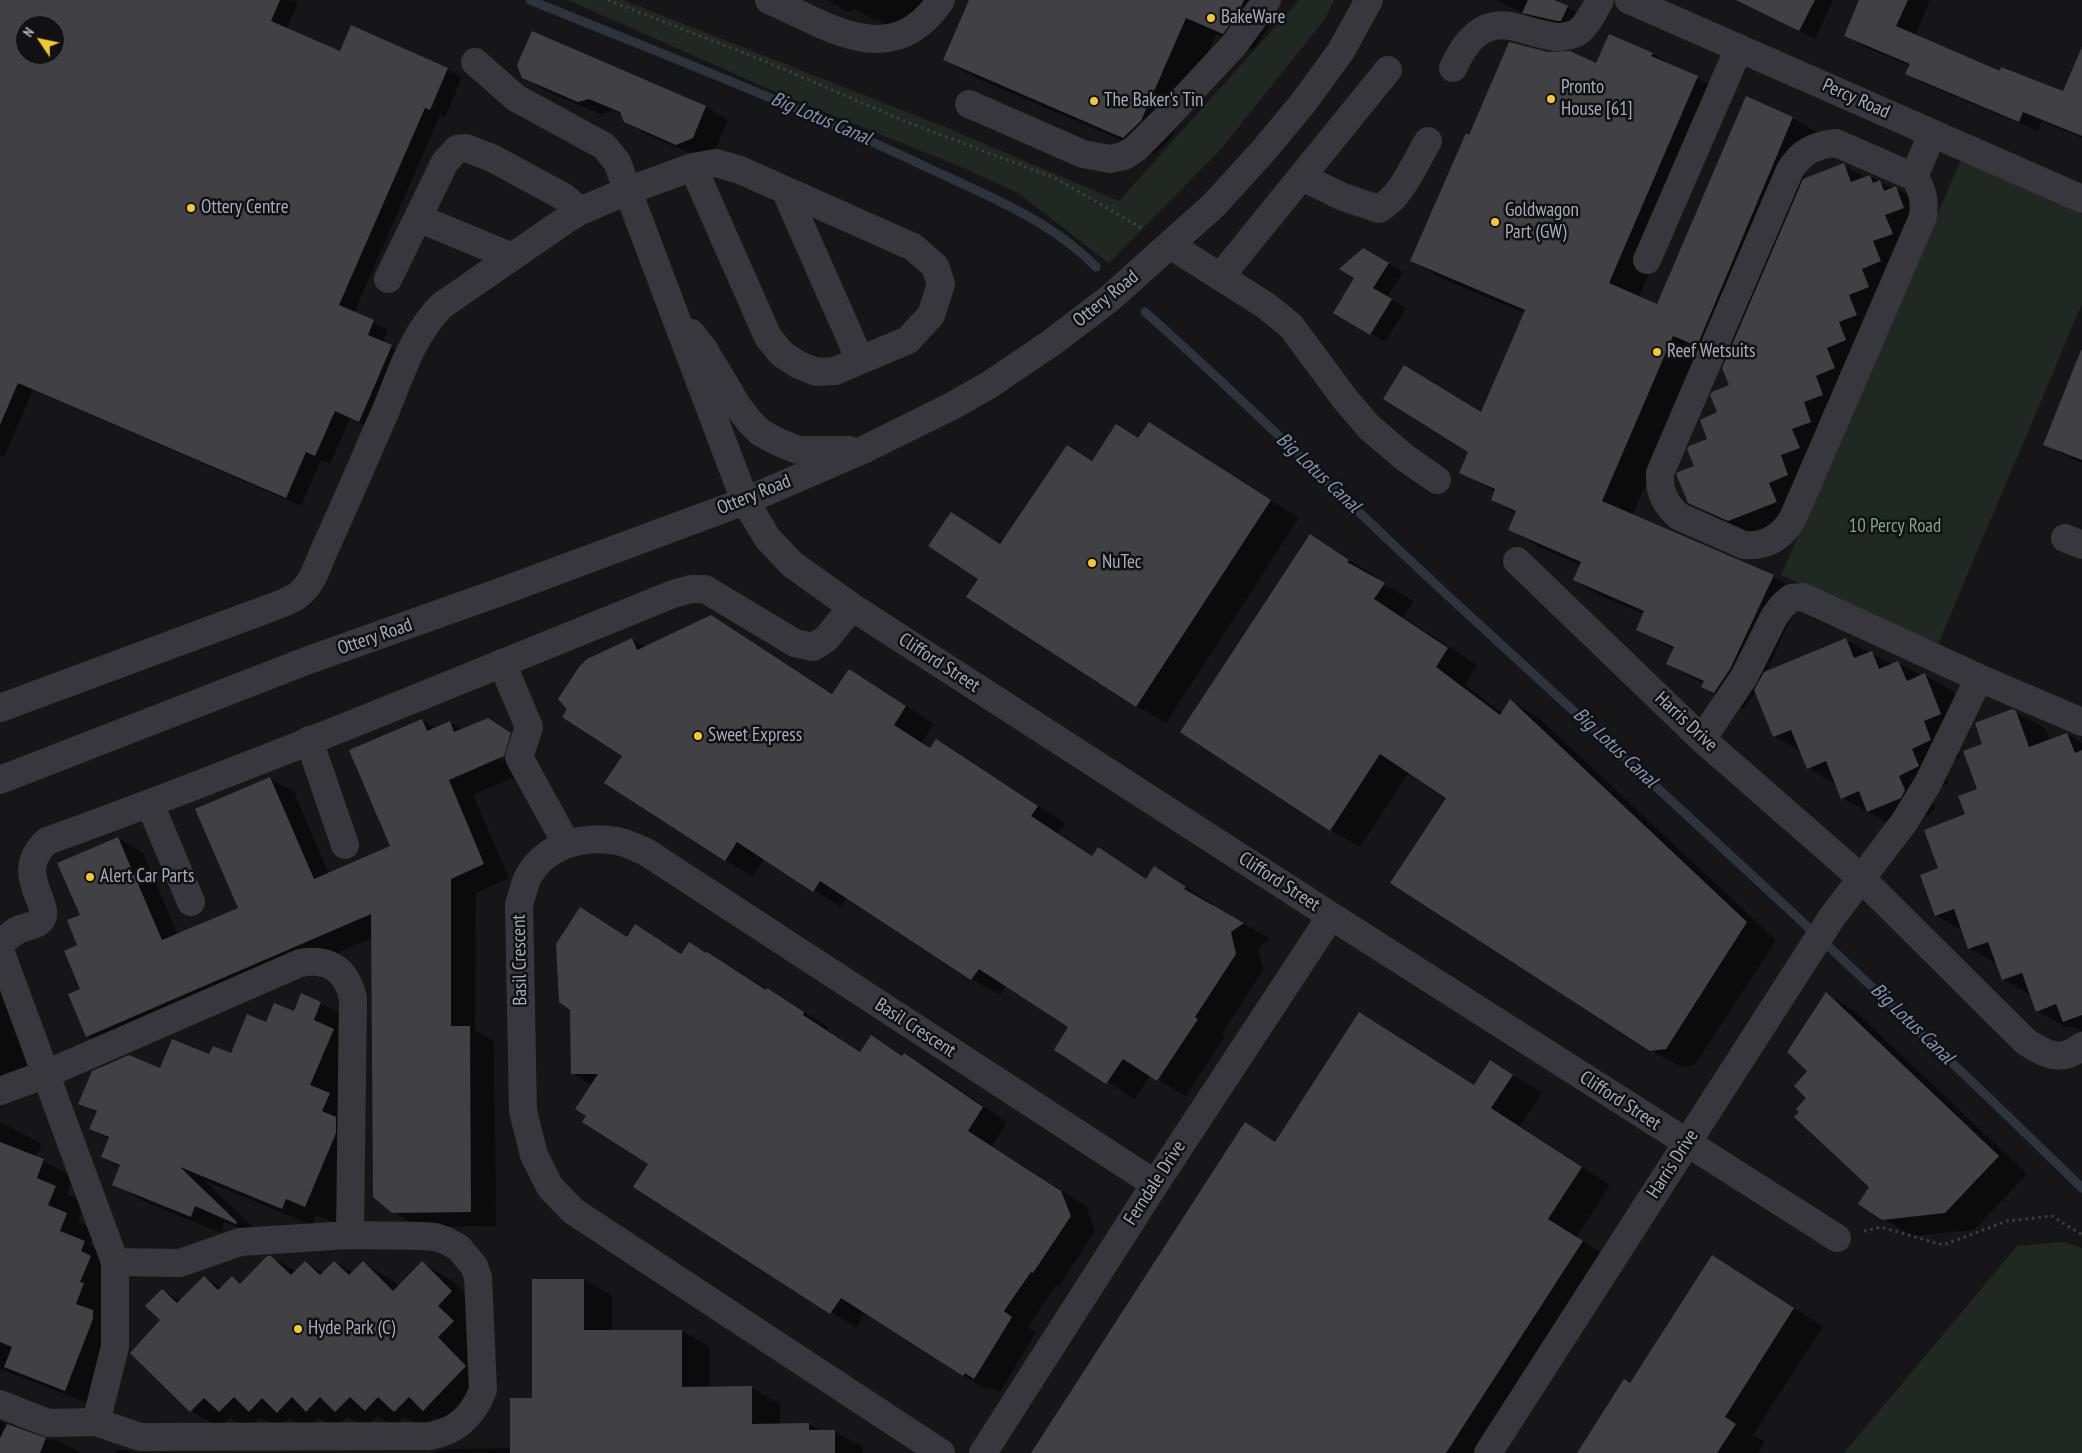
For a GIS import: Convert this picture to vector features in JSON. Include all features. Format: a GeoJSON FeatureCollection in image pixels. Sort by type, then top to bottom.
{"type":"FeatureCollection","features":[{"type":"Feature","properties":{"kind":"street"},"geometry":{"type":"LineString","coordinates":[[769,0],[852,36],[886,39],[918,26],[930,15],[941,0]]}},
{"type":"Feature","properties":{"kind":"street"},"geometry":{"type":"LineString","coordinates":[[969,104],[1083,154],[1110,159],[1124,156],[1136,148],[1162,122],[1233,46],[1267,0]]}},
{"type":"Feature","properties":{"kind":"street","name":"Ottery Road"},"geometry":{"type":"LineString","coordinates":[[0,780],[306,661],[500,592],[745,501],[863,450],[952,406],[989,385],[1052,343],[1142,271],[1159,238],[1214,205],[1275,137],[1341,51],[1370,0]]}},
{"type":"Feature","properties":{"kind":"street"},"geometry":{"type":"LineString","coordinates":[[1453,68],[1463,48],[1475,34],[1491,26],[1508,26],[1547,36],[1564,37],[1577,32],[1589,19],[1600,0]]}},
{"type":"Feature","properties":{"kind":"street","name":"Percy Road"},"geometry":{"type":"LineString","coordinates":[[1629,0],[2082,199]]}},
{"type":"Feature","properties":{"kind":"street"},"geometry":{"type":"LineString","coordinates":[[1647,260],[1740,48]]}},
{"type":"Feature","properties":{"kind":"street","name":"Clifford Street"},"geometry":{"type":"LineString","coordinates":[[476,62],[516,98],[604,146],[617,162],[745,501],[768,538],[793,565],[852,607],[1331,916],[1837,1238]]}},
{"type":"Feature","properties":{"kind":"street"},"geometry":{"type":"LineString","coordinates":[[1220,277],[1388,70]]}},
{"type":"Feature","properties":{"kind":"street"},"geometry":{"type":"LineString","coordinates":[[1914,177],[1932,134]]}},
{"type":"Feature","properties":{"kind":"street"},"geometry":{"type":"LineString","coordinates":[[1302,177],[1343,197],[1365,206],[1379,209],[1397,194],[1428,141]]}},
{"type":"Feature","properties":{"kind":"street"},"geometry":{"type":"LineString","coordinates":[[1836,143],[1914,177],[1920,186],[1924,198],[1923,217],[1788,527],[1772,540],[1754,546],[1744,545],[1680,517],[1672,511],[1664,498],[1660,483],[1660,473],[1795,162],[1810,149],[1822,144],[1836,143]]}},
{"type":"Feature","properties":{"kind":"street"},"geometry":{"type":"LineString","coordinates":[[388,279],[444,162],[456,149],[466,148],[492,158],[564,197],[580,211]]}},
{"type":"Feature","properties":{"kind":"street"},"geometry":{"type":"LineString","coordinates":[[0,708],[270,608],[298,595],[314,575],[422,327],[441,306],[580,211],[627,191],[693,167],[716,163],[740,170],[913,247],[935,266],[941,284],[931,315],[908,340],[835,371],[816,372],[799,365],[782,354],[768,337],[693,167]]}},
{"type":"Feature","properties":{"kind":"street"},"geometry":{"type":"LineString","coordinates":[[785,190],[860,360]]}},
{"type":"Feature","properties":{"kind":"street"},"geometry":{"type":"LineString","coordinates":[[418,218],[512,257]]}},
{"type":"Feature","properties":{"kind":"street"},"geometry":{"type":"LineString","coordinates":[[1159,238],[1265,305],[1290,326],[1345,399],[1369,427],[1404,457],[1437,480]]}},
{"type":"Feature","properties":{"kind":"street"},"geometry":{"type":"LineString","coordinates":[[672,310],[703,348],[750,422],[760,432],[776,442],[798,450],[863,450]]}},
{"type":"Feature","properties":{"kind":"street","name":"Harris Drive"},"geometry":{"type":"LineString","coordinates":[[1517,561],[1702,739],[1861,878],[2026,1042],[2043,1052],[2070,1052]]}},
{"type":"Feature","properties":{"kind":"street"},"geometry":{"type":"LineString","coordinates":[[0,942],[18,931],[39,922],[42,917],[43,908],[34,888],[32,870],[33,862],[42,846],[48,841],[150,804],[673,594],[691,588],[705,589],[795,643],[813,647],[826,639],[852,607]]}},
{"type":"Feature","properties":{"kind":"street"},"geometry":{"type":"LineString","coordinates":[[1702,739],[1744,677],[1774,617],[1791,598],[1803,597],[1979,678],[2082,722]]}},
{"type":"Feature","properties":{"kind":"street"},"geometry":{"type":"LineString","coordinates":[[502,663],[529,727],[519,757],[566,843]]}},
{"type":"Feature","properties":{"kind":"street","name":"Harris Drive"},"geometry":{"type":"LineString","coordinates":[[1488,1453],[1832,917],[1905,821],[1928,784],[1979,678]]}},
{"type":"Feature","properties":{"kind":"street"},"geometry":{"type":"LineString","coordinates":[[310,740],[345,845]]}},
{"type":"Feature","properties":{"kind":"street"},"geometry":{"type":"LineString","coordinates":[[150,804],[191,902]]}},
{"type":"Feature","properties":{"kind":"street","name":"Basil Crescent"},"geometry":{"type":"LineString","coordinates":[[941,1453],[573,1211],[550,1187],[534,1155],[523,1111],[519,904],[528,878],[543,859],[566,843],[592,839],[618,841],[646,852],[1155,1184]]}},
{"type":"Feature","properties":{"kind":"street","name":"Ferndale Drive"},"geometry":{"type":"LineString","coordinates":[[983,1453],[1155,1184],[1331,916]]}},
{"type":"Feature","properties":{"kind":"street"},"geometry":{"type":"LineString","coordinates":[[0,950],[115,1262],[115,1347],[96,1422]]}},
{"type":"Feature","properties":{"kind":"street"},"geometry":{"type":"LineString","coordinates":[[0,1091],[46,1074],[300,963],[320,962],[330,965],[339,970],[346,978],[353,998],[350,1235]]}},
{"type":"Feature","properties":{"kind":"street"},"geometry":{"type":"LineString","coordinates":[[0,1404],[48,1423],[96,1422],[140,1438],[430,1436],[442,1434],[462,1423],[471,1414],[483,1390],[478,1277],[474,1266],[459,1248],[447,1241],[435,1237],[350,1235],[240,1242],[180,1263],[115,1262]]}},
{"type":"Feature","properties":{"kind":"path"},"geometry":{"type":"LineString","coordinates":[[608,0],[762,60],[907,122],[1055,178],[1159,238]]}},
{"type":"Feature","properties":{"kind":"path"},"geometry":{"type":"LineString","coordinates":[[1837,1238],[1880,1226],[1943,1246],[2007,1221],[2052,1216],[2082,1235]]}},
{"type":"Feature","properties":{"kind":"green space"},"geometry":{"type":"Polygon","coordinates":[[[568,0],[623,0],[945,127],[1119,201],[1299,0],[1334,0],[1325,19],[1222,148],[1109,263],[1018,193],[959,166],[787,97],[568,0]]]}},
{"type":"Feature","properties":{"kind":"green space","name":"10 Percy Road"},"geometry":{"type":"Polygon","coordinates":[[[1961,160],[2082,214],[2082,304],[1938,644],[1781,575],[1961,160]]]}},
{"type":"Feature","properties":{"kind":"green space"},"geometry":{"type":"Polygon","coordinates":[[[2063,1242],[2082,1248],[2082,1453],[1844,1453],[2017,1246],[2063,1242]]]}},
{"type":"Feature","properties":{"kind":"building","name":"Ottery Centre"},"geometry":{"type":"Polygon","coordinates":[[[0,0],[280,0],[271,21],[340,51],[351,25],[448,68],[430,110],[425,108],[339,305],[374,320],[368,335],[392,345],[359,422],[335,411],[315,456],[306,452],[286,498],[18,383],[0,425],[0,0]]]}},
{"type":"Feature","properties":{"kind":"building","name":"The Baker's Tin"},"geometry":{"type":"Polygon","coordinates":[[[969,0],[1244,0],[1238,13],[1223,34],[1186,18],[1141,121],[1123,138],[943,60],[969,0]]]}},
{"type":"Feature","properties":{"kind":"building"},"geometry":{"type":"Polygon","coordinates":[[[1528,0],[1554,0],[1568,6],[1561,21],[1557,21],[1522,13],[1528,0]]]}},
{"type":"Feature","properties":{"kind":"building"},"geometry":{"type":"Polygon","coordinates":[[[1736,0],[1815,0],[1799,31],[1736,0]]]}},
{"type":"Feature","properties":{"kind":"building"},"geometry":{"type":"Polygon","coordinates":[[[1859,0],[1908,0],[1896,26],[2000,71],[2001,67],[2063,91],[2082,47],[2082,136],[2023,112],[2019,122],[1905,74],[1910,64],[1844,36],[1859,0]]]}},
{"type":"Feature","properties":{"kind":"building"},"geometry":{"type":"Polygon","coordinates":[[[532,31],[706,106],[693,138],[676,145],[624,122],[620,112],[589,99],[578,102],[522,78],[517,65],[532,31]]]}},
{"type":"Feature","properties":{"kind":"building"},"geometry":{"type":"Polygon","coordinates":[[[1609,34],[1653,53],[1651,56],[1698,76],[1609,283],[1657,304],[1746,96],[1793,117],[1697,346],[1673,336],[1602,501],[1774,575],[1730,669],[1714,693],[1701,687],[1704,681],[1666,664],[1674,647],[1636,630],[1644,611],[1573,580],[1581,562],[1508,530],[1516,511],[1491,500],[1495,489],[1459,473],[1468,452],[1383,399],[1404,365],[1481,412],[1525,310],[1410,261],[1466,133],[1469,135],[1509,42],[1548,52],[1570,51],[1596,63],[1609,34]]]}},
{"type":"Feature","properties":{"kind":"building"},"geometry":{"type":"Polygon","coordinates":[[[1844,163],[1851,182],[1870,175],[1873,183],[1880,180],[1884,191],[1896,186],[1904,208],[1885,215],[1893,234],[1873,241],[1881,261],[1862,269],[1869,287],[1849,295],[1857,315],[1839,322],[1846,340],[1827,348],[1835,368],[1816,376],[1823,395],[1804,402],[1811,422],[1792,429],[1800,448],[1781,455],[1788,475],[1769,483],[1777,502],[1728,521],[1688,503],[1676,474],[1694,466],[1687,449],[1689,446],[1707,439],[1700,420],[1717,412],[1710,395],[1712,392],[1729,385],[1722,368],[1803,179],[1844,163]]]}},
{"type":"Feature","properties":{"kind":"building"},"geometry":{"type":"Polygon","coordinates":[[[1363,248],[1389,263],[1373,288],[1392,299],[1370,335],[1333,313],[1354,278],[1339,269],[1363,248]]]}},
{"type":"Feature","properties":{"kind":"building"},"geometry":{"type":"Polygon","coordinates":[[[2082,350],[2082,460],[2043,445],[2082,350]]]}},
{"type":"Feature","properties":{"kind":"building","name":"NuTec"},"geometry":{"type":"Polygon","coordinates":[[[1149,422],[1271,500],[1136,707],[966,597],[978,579],[928,546],[951,512],[1000,544],[1067,445],[1092,461],[1116,424],[1138,438],[1149,422]]]}},
{"type":"Feature","properties":{"kind":"building"},"geometry":{"type":"Polygon","coordinates":[[[1310,534],[1349,560],[1347,562],[1385,583],[1374,599],[1448,648],[1436,667],[1500,715],[1510,699],[1747,922],[1666,1049],[1650,1051],[1390,883],[1446,798],[1380,754],[1330,831],[1180,732],[1310,534]]]}},
{"type":"Feature","properties":{"kind":"building"},"geometry":{"type":"Polygon","coordinates":[[[711,615],[832,694],[849,669],[906,706],[894,725],[930,748],[936,739],[1038,806],[1031,816],[1092,856],[1098,847],[1146,879],[1154,866],[1186,887],[1184,889],[1244,923],[1231,932],[1236,954],[1195,1017],[1198,1019],[1157,1081],[1123,1059],[1106,1084],[1054,1050],[1068,1027],[979,969],[971,980],[820,881],[813,892],[737,842],[725,861],[604,783],[622,756],[562,717],[567,709],[558,699],[579,667],[587,659],[632,638],[637,650],[711,615]]]}},
{"type":"Feature","properties":{"kind":"building"},"geometry":{"type":"Polygon","coordinates":[[[1846,638],[1854,658],[1872,651],[1879,669],[1898,661],[1907,681],[1925,673],[1941,714],[1924,721],[1931,740],[1912,749],[1919,766],[1899,776],[1905,790],[1901,798],[1867,812],[1859,791],[1841,799],[1826,761],[1807,769],[1791,730],[1773,737],[1754,690],[1764,672],[1846,638]]]}},
{"type":"Feature","properties":{"kind":"building"},"geometry":{"type":"Polygon","coordinates":[[[2012,709],[2016,711],[2029,747],[2067,733],[2075,753],[2082,750],[2082,1015],[2063,1022],[2056,1004],[2036,1012],[2022,973],[2002,980],[1988,942],[1968,949],[1954,909],[1935,916],[1920,875],[1938,868],[1924,830],[1965,814],[1958,796],[1977,789],[1963,751],[1982,744],[1975,723],[2012,709]]]}},
{"type":"Feature","properties":{"kind":"building"},"geometry":{"type":"Polygon","coordinates":[[[488,718],[511,733],[504,756],[449,780],[484,864],[451,879],[451,1026],[470,1026],[471,1212],[392,1213],[373,1197],[371,914],[86,1037],[68,994],[80,989],[64,951],[77,945],[67,920],[80,915],[57,863],[118,837],[162,940],[238,908],[195,809],[270,777],[314,879],[390,846],[349,750],[422,719],[427,731],[450,721],[454,732],[488,718]]]}},
{"type":"Feature","properties":{"kind":"building"},"geometry":{"type":"Polygon","coordinates":[[[580,907],[627,937],[635,924],[681,954],[689,942],[766,990],[767,988],[804,1012],[803,1015],[860,1052],[871,1035],[902,1056],[904,1053],[983,1107],[968,1131],[1061,1191],[1071,1216],[1033,1273],[1031,1272],[1004,1311],[1012,1317],[974,1379],[965,1373],[963,1376],[841,1298],[830,1314],[633,1187],[648,1164],[582,1122],[586,1116],[575,1109],[598,1074],[571,1074],[570,1010],[559,1002],[556,944],[580,907]]]}},
{"type":"Feature","properties":{"kind":"building"},"geometry":{"type":"Polygon","coordinates":[[[1826,992],[1999,1156],[1945,1213],[1882,1220],[1858,1204],[1869,1187],[1794,1117],[1799,1112],[1796,1109],[1806,1098],[1794,1086],[1807,1071],[1787,1052],[1826,992]]]}},
{"type":"Feature","properties":{"kind":"building"},"geometry":{"type":"Polygon","coordinates":[[[301,993],[321,1002],[314,1020],[334,1029],[310,1085],[330,1093],[322,1111],[336,1117],[336,1133],[305,1207],[286,1199],[282,1209],[180,1167],[237,1222],[236,1224],[195,1206],[191,1217],[112,1185],[120,1165],[101,1157],[109,1137],[89,1129],[97,1111],[78,1104],[92,1071],[129,1055],[160,1068],[172,1039],[209,1054],[213,1046],[231,1053],[247,1014],[266,1022],[274,1003],[294,1011],[301,993]]]}},
{"type":"Feature","properties":{"kind":"building"},"geometry":{"type":"Polygon","coordinates":[[[1359,1012],[1474,1085],[1490,1060],[1513,1075],[1491,1108],[1582,1167],[1548,1219],[1583,1241],[1446,1453],[1031,1453],[1245,1122],[1275,1142],[1359,1012]]]}},
{"type":"Feature","properties":{"kind":"building"},"geometry":{"type":"Polygon","coordinates":[[[0,1142],[44,1159],[37,1178],[56,1186],[48,1205],[67,1213],[60,1231],[85,1241],[81,1251],[91,1256],[80,1282],[84,1283],[76,1304],[93,1310],[93,1319],[65,1391],[4,1367],[12,1347],[0,1342],[0,1142]]]}},
{"type":"Feature","properties":{"kind":"building"},"geometry":{"type":"Polygon","coordinates":[[[1712,1255],[1794,1308],[1725,1417],[1736,1424],[1717,1453],[1577,1453],[1624,1379],[1630,1383],[1712,1255]]]}},
{"type":"Feature","properties":{"kind":"building","name":"Hyde Park (C)"},"geometry":{"type":"Polygon","coordinates":[[[267,1256],[271,1256],[291,1275],[305,1261],[320,1275],[334,1261],[349,1275],[363,1261],[393,1291],[422,1261],[452,1291],[438,1306],[454,1321],[438,1337],[466,1366],[423,1411],[409,1397],[394,1412],[378,1397],[365,1411],[350,1397],[335,1412],[320,1397],[306,1412],[292,1397],[277,1413],[262,1398],[249,1412],[234,1397],[219,1412],[204,1398],[190,1412],[130,1353],[160,1320],[145,1306],[162,1289],[177,1303],[204,1276],[218,1290],[232,1276],[240,1284],[267,1256]]]}},
{"type":"Feature","properties":{"kind":"building"},"geometry":{"type":"Polygon","coordinates":[[[532,1279],[584,1279],[584,1330],[682,1330],[682,1387],[752,1386],[752,1424],[809,1423],[809,1430],[835,1430],[835,1453],[510,1453],[510,1398],[532,1398],[532,1279]]]}},
{"type":"Feature","properties":{"kind":"building"},"geometry":{"type":"Polygon","coordinates":[[[7,1424],[46,1438],[40,1453],[0,1453],[0,1438],[7,1424]]]}},
{"type":"Feature","properties":{"kind":"waterway","name":"Big Lotus Canal"},"geometry":{"type":"LineString","coordinates":[[530,0],[777,101],[992,198],[1037,221],[1078,250],[1096,267]]}},
{"type":"Feature","properties":{"kind":"waterway","name":"Big Lotus Canal"},"geometry":{"type":"LineString","coordinates":[[1145,312],[1221,381],[1446,594],[1846,963],[2082,1188]]}},
{"type":"Feature","properties":{"kind":"place","name":"BakeWare"},"geometry":{"type":"Point","coordinates":[1211,18]}},
{"type":"Feature","properties":{"kind":"place","name":"Pronto House [61]"},"geometry":{"type":"Point","coordinates":[1551,99]}},
{"type":"Feature","properties":{"kind":"place","name":"The Baker's Tin"},"geometry":{"type":"Point","coordinates":[1094,101]}},
{"type":"Feature","properties":{"kind":"place","name":"Ottery Centre"},"geometry":{"type":"Point","coordinates":[191,208]}},
{"type":"Feature","properties":{"kind":"place","name":"Goldwagon Part (GW)"},"geometry":{"type":"Point","coordinates":[1495,222]}},
{"type":"Feature","properties":{"kind":"place","name":"Reef Wetsuits"},"geometry":{"type":"Point","coordinates":[1657,352]}},
{"type":"Feature","properties":{"kind":"place","name":"NuTec"},"geometry":{"type":"Point","coordinates":[1092,563]}},
{"type":"Feature","properties":{"kind":"place","name":"Sweet Express"},"geometry":{"type":"Point","coordinates":[698,736]}},
{"type":"Feature","properties":{"kind":"place","name":"Alert Car Parts"},"geometry":{"type":"Point","coordinates":[90,877]}},
{"type":"Feature","properties":{"kind":"place","name":"Hyde Park (C)"},"geometry":{"type":"Point","coordinates":[298,1329]}}]}
